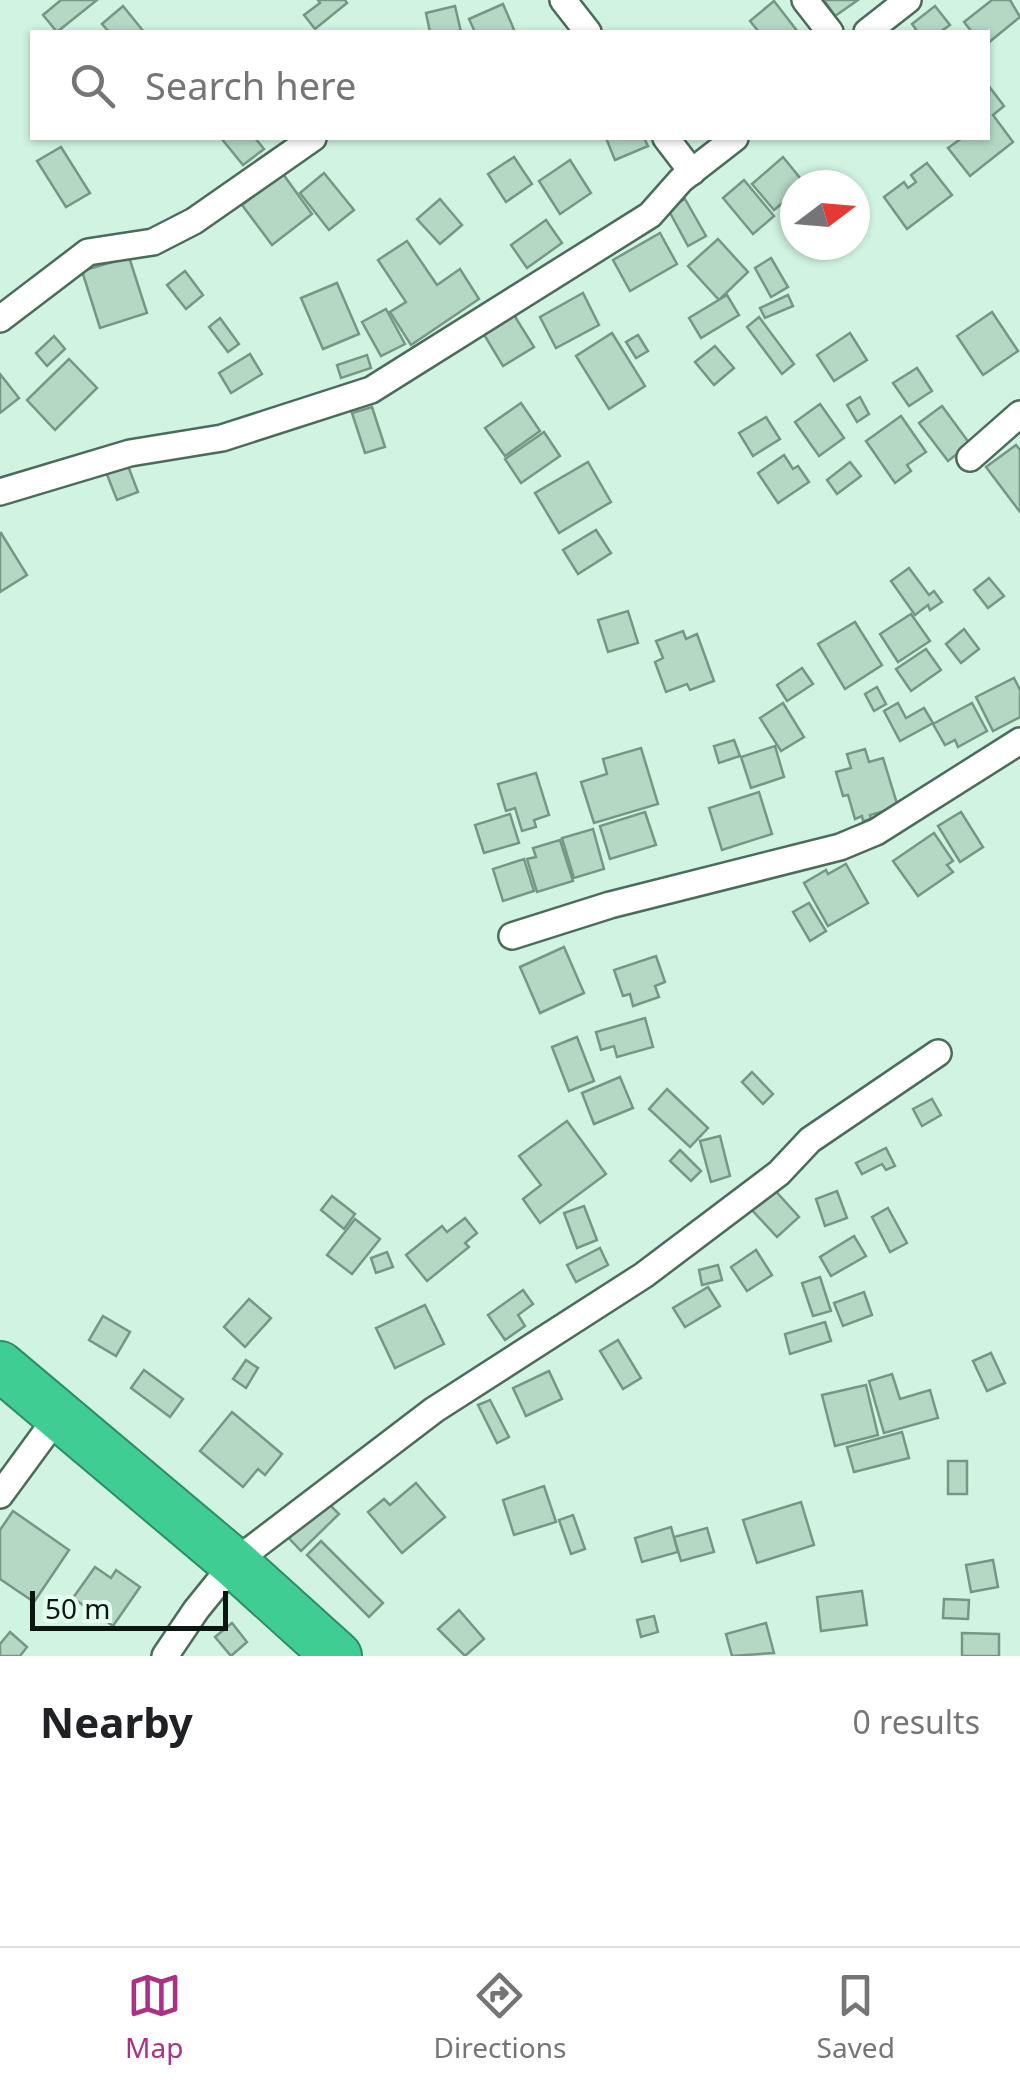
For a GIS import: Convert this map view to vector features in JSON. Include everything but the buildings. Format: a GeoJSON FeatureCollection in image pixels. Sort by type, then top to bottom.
{"type":"FeatureCollection","features":[{"type":"Feature","properties":{"kind":"highway"},"geometry":{"type":"LineString","coordinates":[[0,1366],[337,1656]]}},
{"type":"Feature","properties":{"kind":"street"},"geometry":{"type":"LineString","coordinates":[[563,0],[586,30]]}},
{"type":"Feature","properties":{"kind":"street"},"geometry":{"type":"LineString","coordinates":[[805,0],[828,30]]}},
{"type":"Feature","properties":{"kind":"street"},"geometry":{"type":"LineString","coordinates":[[869,30],[908,0]]}},
{"type":"Feature","properties":{"kind":"street"},"geometry":{"type":"LineString","coordinates":[[0,320],[88,252],[154,242],[194,221],[310,140]]}},
{"type":"Feature","properties":{"kind":"street"},"geometry":{"type":"LineString","coordinates":[[668,140],[692,172]]}},
{"type":"Feature","properties":{"kind":"street"},"geometry":{"type":"LineString","coordinates":[[0,492],[130,453],[222,438],[371,390],[650,215],[692,172],[732,140]]}},
{"type":"Feature","properties":{"kind":"street"},"geometry":{"type":"LineString","coordinates":[[970,458],[1020,414]]}},
{"type":"Feature","properties":{"kind":"street"},"geometry":{"type":"LineString","coordinates":[[512,936],[610,905],[840,846],[876,832],[1020,741]]}},
{"type":"Feature","properties":{"kind":"street"},"geometry":{"type":"LineString","coordinates":[[165,1656],[233,1564],[434,1410],[644,1275],[779,1173],[810,1140],[938,1053]]}},
{"type":"Feature","properties":{"kind":"street"},"geometry":{"type":"LineString","coordinates":[[0,1495],[58,1416]]}}]}
